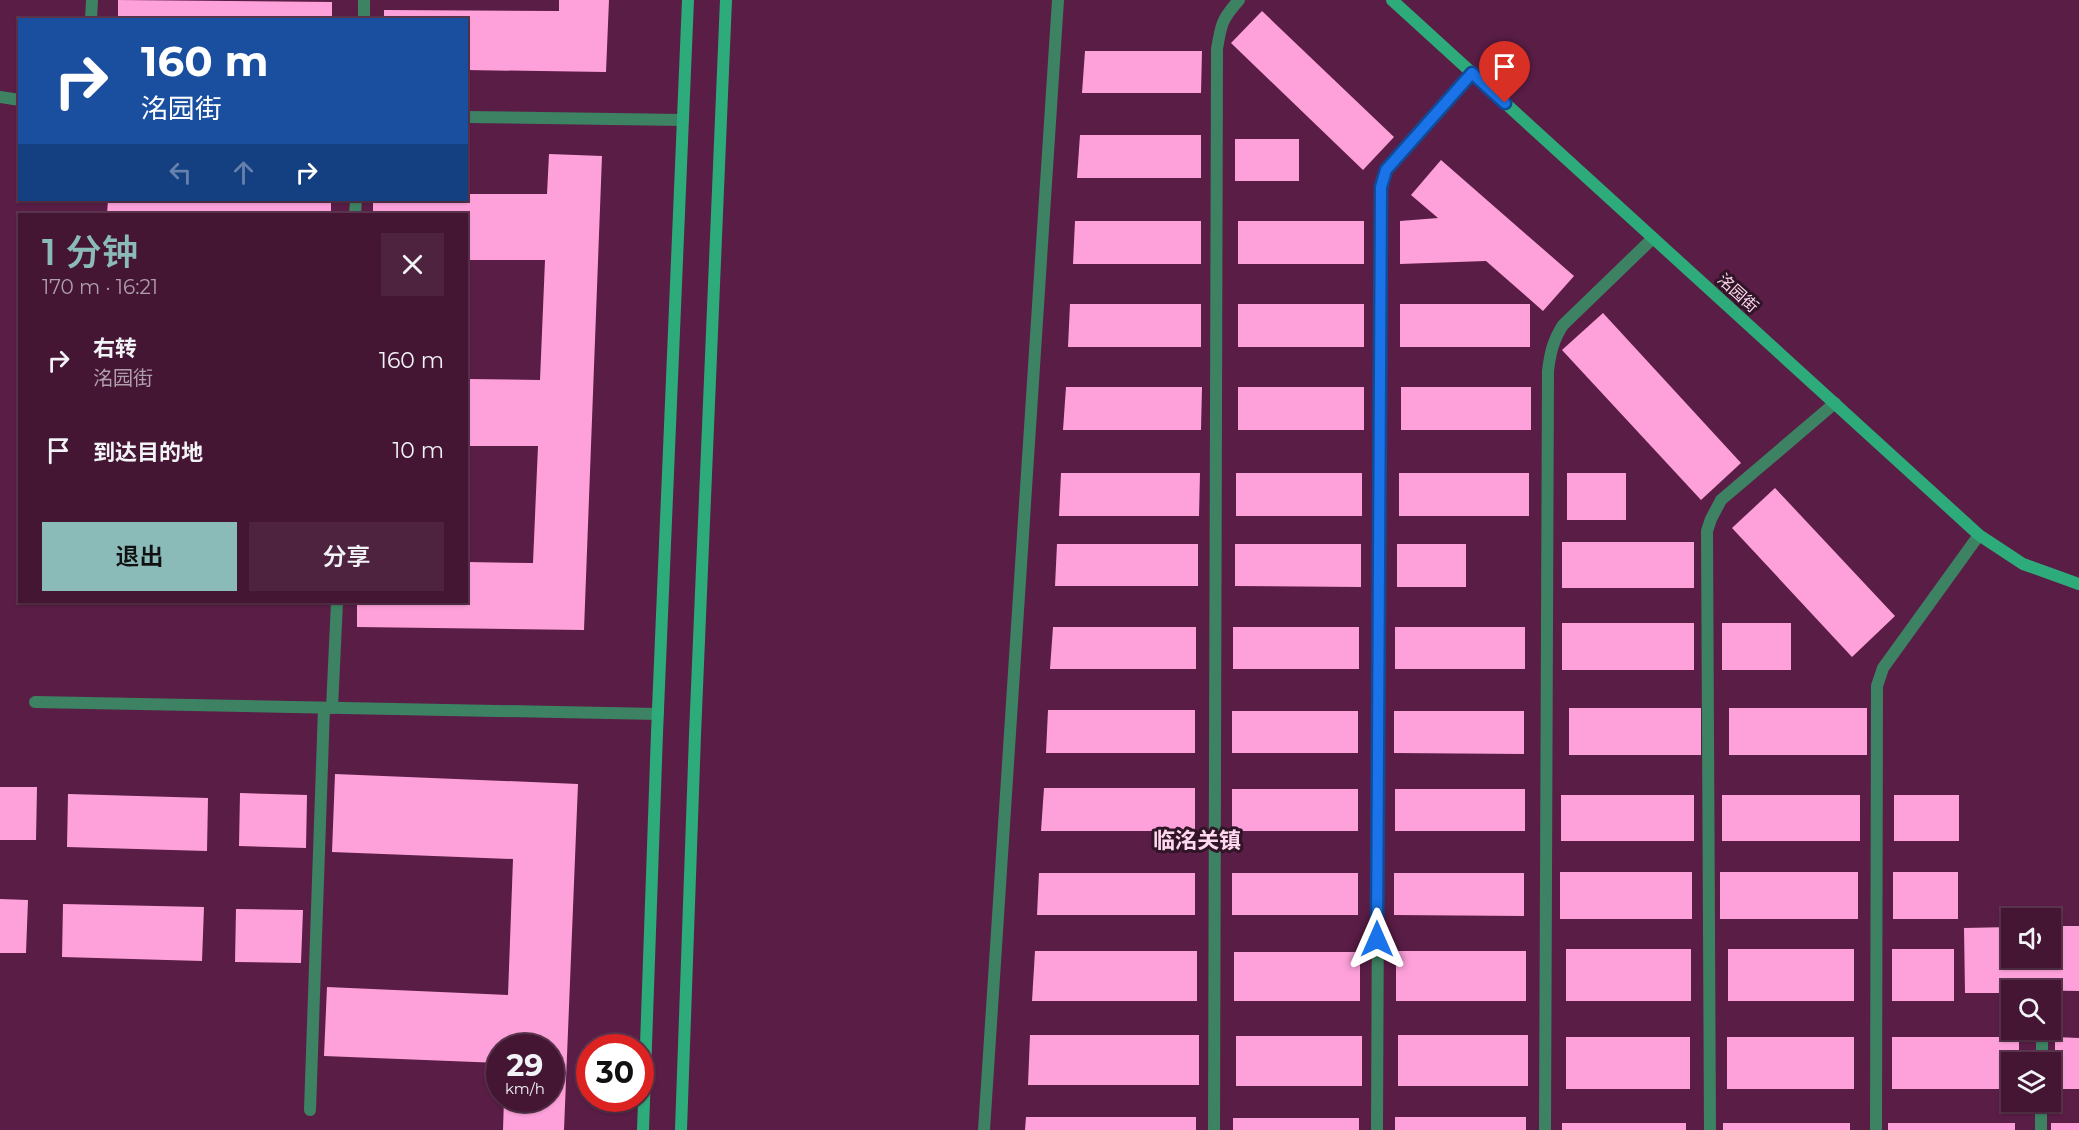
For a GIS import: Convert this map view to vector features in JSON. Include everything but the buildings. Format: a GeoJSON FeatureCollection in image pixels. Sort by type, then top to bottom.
{"type":"FeatureCollection","features":[{"type":"Feature","properties":{"kind":"street"},"geometry":{"type":"LineString","coordinates":[[91,18],[92,0]]}},
{"type":"Feature","properties":{"kind":"street"},"geometry":{"type":"LineString","coordinates":[[364,0],[364,18]]}},
{"type":"Feature","properties":{"kind":"street"},"geometry":{"type":"LineString","coordinates":[[643,1130],[688,0]]}},
{"type":"Feature","properties":{"kind":"street"},"geometry":{"type":"LineString","coordinates":[[681,1130],[695,723],[726,0]]}},
{"type":"Feature","properties":{"kind":"street"},"geometry":{"type":"LineString","coordinates":[[984,1130],[1058,0]]}},
{"type":"Feature","properties":{"kind":"street"},"geometry":{"type":"LineString","coordinates":[[1214,1130],[1217,49],[1224,16],[1239,0]]}},
{"type":"Feature","properties":{"kind":"street","name":"洺园街"},"geometry":{"type":"LineString","coordinates":[[1392,0],[1979,534],[2023,564],[2079,584]]}},
{"type":"Feature","properties":{"kind":"street"},"geometry":{"type":"LineString","coordinates":[[1377,1130],[1381,187],[1386,170],[1472,73]]}},
{"type":"Feature","properties":{"kind":"street"},"geometry":{"type":"LineString","coordinates":[[0,97],[18,100]]}},
{"type":"Feature","properties":{"kind":"street"},"geometry":{"type":"LineString","coordinates":[[468,117],[683,120]]}},
{"type":"Feature","properties":{"kind":"street"},"geometry":{"type":"LineString","coordinates":[[1545,1130],[1548,371],[1550,351],[1563,325],[1653,238]]}},
{"type":"Feature","properties":{"kind":"street"},"geometry":{"type":"LineString","coordinates":[[1710,1130],[1707,531],[1721,500],[1835,403]]}},
{"type":"Feature","properties":{"kind":"street"},"geometry":{"type":"LineString","coordinates":[[1876,1130],[1875,700],[1877,687],[1883,668],[1979,534]]}},
{"type":"Feature","properties":{"kind":"street"},"geometry":{"type":"LineString","coordinates":[[310,1110],[328,708],[337,603]]}},
{"type":"Feature","properties":{"kind":"street"},"geometry":{"type":"LineString","coordinates":[[35,702],[658,714]]}},
{"type":"Feature","properties":{"kind":"street"},"geometry":{"type":"LineString","coordinates":[[2041,1130],[2042,1112]]}},
{"type":"Feature","properties":{"kind":"district","name":"临洺关镇"},"geometry":{"type":"Point","coordinates":[1197,840]}},
{"type":"Feature","properties":{"kind":"route"},"geometry":{"type":"LineString","coordinates":[[1377,939],[1381,187],[1386,170],[1472,73],[1505,103]]}}]}
